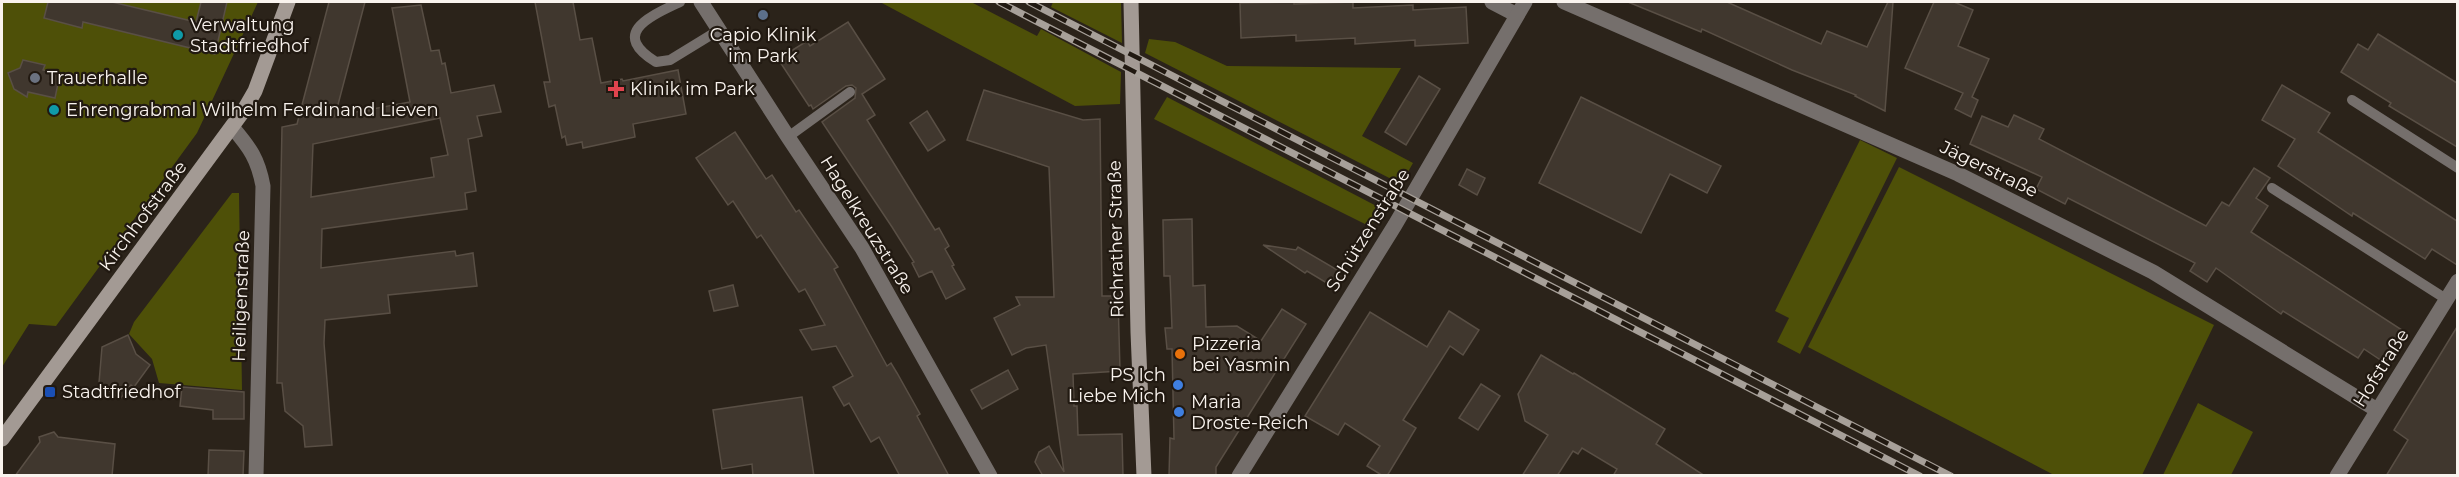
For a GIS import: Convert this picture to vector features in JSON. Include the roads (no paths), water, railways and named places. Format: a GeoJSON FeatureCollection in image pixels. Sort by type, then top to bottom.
{"type":"FeatureCollection","features":[{"type":"Feature","properties":{"kind":"main road","name":"Kirchhofstraße"},"geometry":{"type":"LineString","coordinates":[[2,439],[232,128],[255,91],[288,2]]}},
{"type":"Feature","properties":{"kind":"main road","name":"Richrather Straße"},"geometry":{"type":"LineString","coordinates":[[1131,2],[1138,332],[1144,476]]}},
{"type":"Feature","properties":{"kind":"street","name":"Hagelkreuzstraße"},"geometry":{"type":"LineString","coordinates":[[701,2],[862,248],[990,476]]}},
{"type":"Feature","properties":{"kind":"street"},"geometry":{"type":"LineString","coordinates":[[1492,2],[1517,15]]}},
{"type":"Feature","properties":{"kind":"street","name":"Schützenstraße"},"geometry":{"type":"LineString","coordinates":[[1239,476],[1395,225],[1525,2]]}},
{"type":"Feature","properties":{"kind":"street","name":"Jägerstraße"},"geometry":{"type":"LineString","coordinates":[[1564,2],[1958,174],[2153,272],[2377,410]]}},
{"type":"Feature","properties":{"kind":"street","name":"Heiligenstraße"},"geometry":{"type":"LineString","coordinates":[[232,128],[249,147],[259,164],[263,186],[256,476]]}},
{"type":"Feature","properties":{"kind":"street","name":"Hofstraße"},"geometry":{"type":"LineString","coordinates":[[2337,476],[2457,281]]}},
{"type":"Feature","properties":{"kind":"lane"},"geometry":{"type":"LineString","coordinates":[[681,2],[645,19],[637,29],[636,42],[643,54],[656,62],[670,60],[719,30]]}},
{"type":"Feature","properties":{"kind":"lane"},"geometry":{"type":"LineString","coordinates":[[788,137],[850,92]]}},
{"type":"Feature","properties":{"kind":"lane"},"geometry":{"type":"LineString","coordinates":[[2352,100],[2457,168]]}},
{"type":"Feature","properties":{"kind":"lane"},"geometry":{"type":"LineString","coordinates":[[2272,188],[2446,298]]}},
{"type":"Feature","properties":{"kind":"railway"},"geometry":{"type":"LineString","coordinates":[[999,2],[1920,476]]}},
{"type":"Feature","properties":{"kind":"railway"},"geometry":{"type":"LineString","coordinates":[[1029,2],[1951,476]]}},
{"type":"Feature","properties":{"kind":"place","name":"Capio Klinik im Park"},"geometry":{"type":"Point","coordinates":[763,15]}},
{"type":"Feature","properties":{"kind":"place","name":"Verwaltung Stadtfriedhof"},"geometry":{"type":"Point","coordinates":[178,35]}},
{"type":"Feature","properties":{"kind":"place","name":"Trauerhalle"},"geometry":{"type":"Point","coordinates":[35,78]}},
{"type":"Feature","properties":{"kind":"place","name":"Klinik im Park"},"geometry":{"type":"Point","coordinates":[616,89]}},
{"type":"Feature","properties":{"kind":"place","name":"Ehrengrabmal Wilhelm Ferdinand Lieven"},"geometry":{"type":"Point","coordinates":[54,110]}},
{"type":"Feature","properties":{"kind":"place","name":"Pizzeria bei Yasmin"},"geometry":{"type":"Point","coordinates":[1180,354]}},
{"type":"Feature","properties":{"kind":"place","name":"PS Ich Liebe Mich"},"geometry":{"type":"Point","coordinates":[1178,385]}},
{"type":"Feature","properties":{"kind":"place","name":"Stadtfriedhof"},"geometry":{"type":"Point","coordinates":[50,392]}},
{"type":"Feature","properties":{"kind":"place","name":"Maria Droste-Reich"},"geometry":{"type":"Point","coordinates":[1179,412]}}]}
